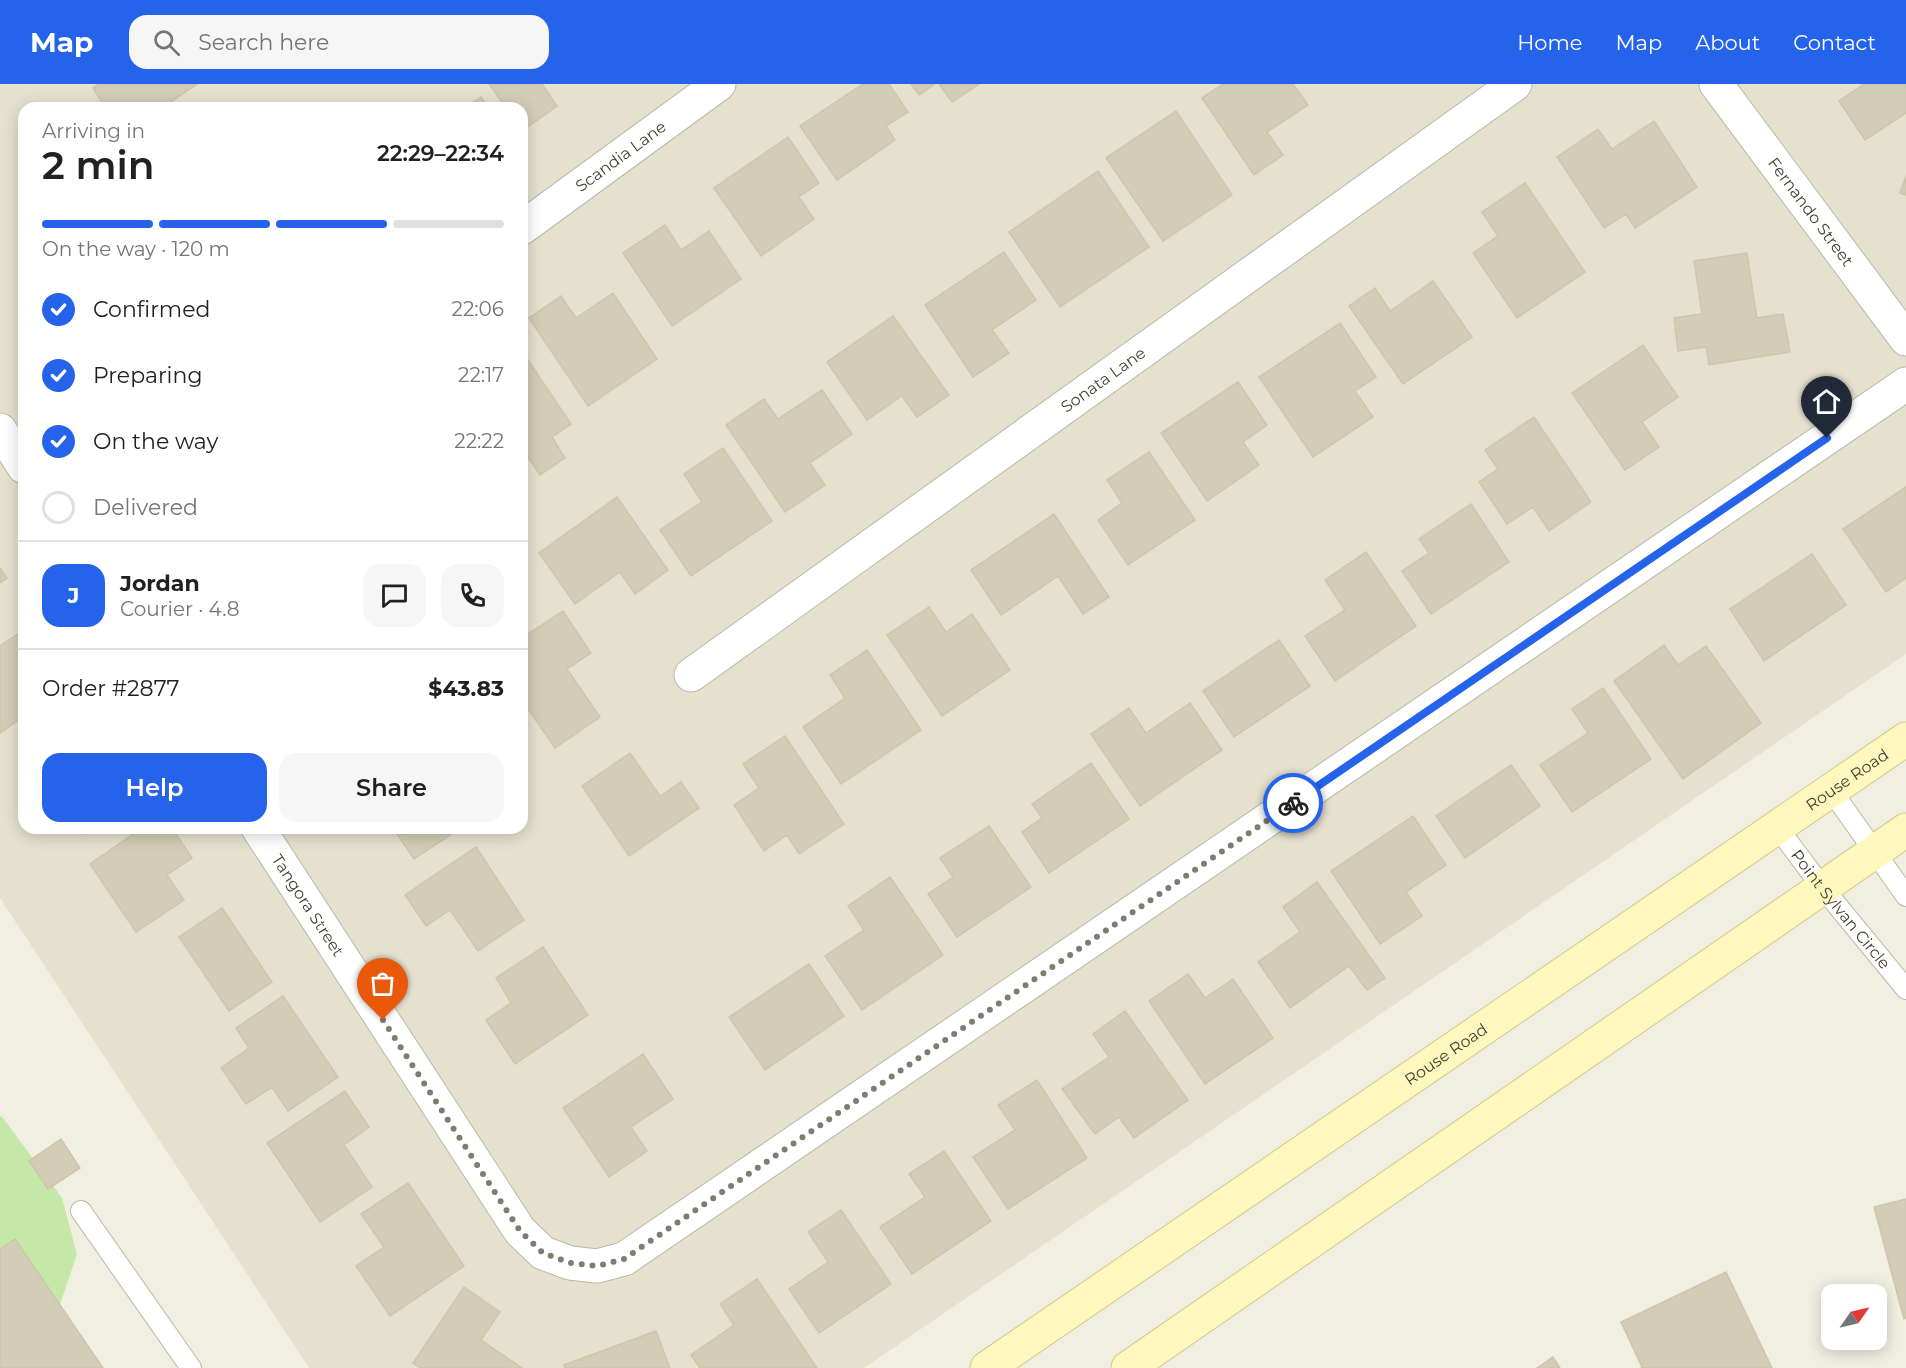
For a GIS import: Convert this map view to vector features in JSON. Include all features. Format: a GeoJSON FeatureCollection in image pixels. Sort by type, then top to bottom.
{"type":"FeatureCollection","features":[{"type":"Feature","properties":{"kind":"street","name":"Scandia Lane"},"geometry":{"type":"LineString","coordinates":[[528,224],[719,84]]}},
{"type":"Feature","properties":{"kind":"street","name":"Sonata Lane"},"geometry":{"type":"LineString","coordinates":[[691,675],[1515,84]]}},
{"type":"Feature","properties":{"kind":"street","name":"Fernando Street"},"geometry":{"type":"LineString","coordinates":[[1716,84],[1906,339]]}},
{"type":"Feature","properties":{"kind":"street","name":"Tangora Street"},"geometry":{"type":"LineString","coordinates":[[262,834],[520,1231],[543,1253],[570,1263],[597,1266],[624,1259],[1906,384]]}},
{"type":"Feature","properties":{"kind":"street"},"geometry":{"type":"LineString","coordinates":[[0,430],[18,458]]}},
{"type":"Feature","properties":{"kind":"street","name":"Rouse Road"},"geometry":{"type":"LineString","coordinates":[[987,1368],[1906,739]]}},
{"type":"Feature","properties":{"kind":"street"},"geometry":{"type":"LineString","coordinates":[[1128,1368],[1906,830]]}},
{"type":"Feature","properties":{"kind":"lane"},"geometry":{"type":"LineString","coordinates":[[1831,790],[1906,896]]}},
{"type":"Feature","properties":{"kind":"lane","name":"Point Sylvan Circle"},"geometry":{"type":"LineString","coordinates":[[1777,827],[1822,887],[1906,989]]}},
{"type":"Feature","properties":{"kind":"lane"},"geometry":{"type":"LineString","coordinates":[[81,1211],[191,1368]]}},
{"type":"Feature","properties":{"kind":"shaded area"},"geometry":{"type":"Polygon","coordinates":[[[0,84],[1906,84],[1906,654],[864,1368],[309,1368],[0,898],[0,84]]]}},
{"type":"Feature","properties":{"kind":"green space"},"geometry":{"type":"Polygon","coordinates":[[[0,1116],[62,1198],[77,1254],[47,1343],[0,1368],[0,1116]]]}},
{"type":"Feature","properties":{"kind":"building"},"geometry":{"type":"Polygon","coordinates":[[[99,84],[197,84],[171,102],[102,102],[93,88],[99,84]]]}},
{"type":"Feature","properties":{"kind":"building"},"geometry":{"type":"Polygon","coordinates":[[[489,84],[542,84],[557,106],[528,127],[528,102],[502,102],[489,84]]]}},
{"type":"Feature","properties":{"kind":"building"},"geometry":{"type":"Polygon","coordinates":[[[863,84],[889,84],[908,112],[886,126],[895,140],[837,180],[800,126],[863,84]]]}},
{"type":"Feature","properties":{"kind":"building"},"geometry":{"type":"Polygon","coordinates":[[[911,84],[935,84],[919,95],[911,84]]]}},
{"type":"Feature","properties":{"kind":"building"},"geometry":{"type":"Polygon","coordinates":[[[939,84],[979,84],[952,102],[939,84]]]}},
{"type":"Feature","properties":{"kind":"building"},"geometry":{"type":"Polygon","coordinates":[[[1223,84],[1293,84],[1308,105],[1267,132],[1283,155],[1254,175],[1202,98],[1223,84]]]}},
{"type":"Feature","properties":{"kind":"building"},"geometry":{"type":"Polygon","coordinates":[[[1864,84],[1906,84],[1906,113],[1865,140],[1839,101],[1864,84]]]}},
{"type":"Feature","properties":{"kind":"building"},"geometry":{"type":"Polygon","coordinates":[[[481,97],[484,102],[474,102],[481,97]]]}},
{"type":"Feature","properties":{"kind":"building"},"geometry":{"type":"Polygon","coordinates":[[[1176,111],[1232,195],[1163,241],[1106,158],[1176,111]]]}},
{"type":"Feature","properties":{"kind":"building"},"geometry":{"type":"Polygon","coordinates":[[[1654,121],[1697,187],[1635,228],[1626,214],[1604,228],[1557,157],[1598,129],[1612,149],[1654,121]]]}},
{"type":"Feature","properties":{"kind":"building"},"geometry":{"type":"Polygon","coordinates":[[[788,137],[819,183],[799,197],[814,219],[761,256],[714,188],[788,137]]]}},
{"type":"Feature","properties":{"kind":"building"},"geometry":{"type":"Polygon","coordinates":[[[1098,171],[1149,247],[1060,307],[1009,232],[1098,171]]]}},
{"type":"Feature","properties":{"kind":"building"},"geometry":{"type":"Polygon","coordinates":[[[1906,176],[1906,195],[1900,193],[1906,176]]]}},
{"type":"Feature","properties":{"kind":"building"},"geometry":{"type":"Polygon","coordinates":[[[1525,183],[1585,272],[1517,318],[1473,253],[1498,236],[1482,212],[1525,183]]]}},
{"type":"Feature","properties":{"kind":"building"},"geometry":{"type":"Polygon","coordinates":[[[665,225],[681,250],[709,231],[741,279],[672,326],[623,253],[665,225]]]}},
{"type":"Feature","properties":{"kind":"building"},"geometry":{"type":"Polygon","coordinates":[[[1004,252],[1036,300],[992,330],[1009,353],[973,377],[925,305],[1004,252]]]}},
{"type":"Feature","properties":{"kind":"building"},"geometry":{"type":"Polygon","coordinates":[[[1747,253],[1757,318],[1783,314],[1790,352],[1709,365],[1706,347],[1678,351],[1674,318],[1702,314],[1694,261],[1747,253]]]}},
{"type":"Feature","properties":{"kind":"building"},"geometry":{"type":"Polygon","coordinates":[[[1433,281],[1472,337],[1403,384],[1349,306],[1375,288],[1390,311],[1433,281]]]}},
{"type":"Feature","properties":{"kind":"building"},"geometry":{"type":"Polygon","coordinates":[[[613,293],[657,359],[588,406],[529,318],[561,296],[576,318],[613,293]]]}},
{"type":"Feature","properties":{"kind":"building"},"geometry":{"type":"Polygon","coordinates":[[[893,316],[949,395],[917,417],[902,396],[867,420],[827,362],[893,316]]]}},
{"type":"Feature","properties":{"kind":"building"},"geometry":{"type":"Polygon","coordinates":[[[1340,323],[1376,377],[1355,391],[1373,417],[1313,457],[1259,377],[1340,323]]]}},
{"type":"Feature","properties":{"kind":"building"},"geometry":{"type":"Polygon","coordinates":[[[1643,345],[1678,397],[1642,422],[1659,447],[1625,470],[1572,393],[1643,345]]]}},
{"type":"Feature","properties":{"kind":"building"},"geometry":{"type":"Polygon","coordinates":[[[528,360],[571,424],[552,437],[565,458],[540,475],[528,457],[528,360]]]}},
{"type":"Feature","properties":{"kind":"building"},"geometry":{"type":"Polygon","coordinates":[[[1238,382],[1267,425],[1243,442],[1259,465],[1207,501],[1161,433],[1238,382]]]}},
{"type":"Feature","properties":{"kind":"building"},"geometry":{"type":"Polygon","coordinates":[[[822,390],[852,434],[810,463],[825,485],[785,512],[726,425],[764,399],[778,419],[822,390]]]}},
{"type":"Feature","properties":{"kind":"building"},"geometry":{"type":"Polygon","coordinates":[[[1534,417],[1591,502],[1549,531],[1533,507],[1507,524],[1479,482],[1498,469],[1485,450],[1534,417]]]}},
{"type":"Feature","properties":{"kind":"building"},"geometry":{"type":"Polygon","coordinates":[[[723,448],[772,521],[691,576],[660,530],[702,502],[684,474],[723,448]]]}},
{"type":"Feature","properties":{"kind":"building"},"geometry":{"type":"Polygon","coordinates":[[[1149,452],[1195,520],[1128,565],[1098,520],[1122,503],[1107,480],[1149,452]]]}},
{"type":"Feature","properties":{"kind":"building"},"geometry":{"type":"Polygon","coordinates":[[[1906,487],[1906,578],[1886,592],[1843,529],[1906,487]]]}},
{"type":"Feature","properties":{"kind":"building"},"geometry":{"type":"Polygon","coordinates":[[[617,497],[668,570],[635,594],[620,572],[575,604],[539,553],[617,497]]]}},
{"type":"Feature","properties":{"kind":"building"},"geometry":{"type":"Polygon","coordinates":[[[1471,504],[1509,562],[1431,614],[1402,571],[1429,553],[1419,539],[1471,504]]]}},
{"type":"Feature","properties":{"kind":"building"},"geometry":{"type":"Polygon","coordinates":[[[1054,514],[1109,597],[1083,614],[1058,576],[1001,615],[971,570],[1054,514]]]}},
{"type":"Feature","properties":{"kind":"building"},"geometry":{"type":"Polygon","coordinates":[[[1366,552],[1416,626],[1335,681],[1305,636],[1345,610],[1325,580],[1366,552]]]}},
{"type":"Feature","properties":{"kind":"building"},"geometry":{"type":"Polygon","coordinates":[[[1812,554],[1846,605],[1764,661],[1730,609],[1812,554]]]}},
{"type":"Feature","properties":{"kind":"building"},"geometry":{"type":"Polygon","coordinates":[[[0,568],[7,578],[0,583],[0,568]]]}},
{"type":"Feature","properties":{"kind":"building"},"geometry":{"type":"Polygon","coordinates":[[[929,607],[946,632],[972,614],[1010,670],[942,716],[887,635],[929,607]]]}},
{"type":"Feature","properties":{"kind":"building"},"geometry":{"type":"Polygon","coordinates":[[[563,611],[591,653],[567,669],[600,717],[555,748],[528,709],[528,634],[563,611]]]}},
{"type":"Feature","properties":{"kind":"building"},"geometry":{"type":"Polygon","coordinates":[[[18,634],[18,720],[0,733],[0,646],[18,634]]]}},
{"type":"Feature","properties":{"kind":"building"},"geometry":{"type":"Polygon","coordinates":[[[1279,640],[1310,686],[1234,737],[1203,691],[1279,640]]]}},
{"type":"Feature","properties":{"kind":"building"},"geometry":{"type":"Polygon","coordinates":[[[1664,645],[1678,665],[1706,646],[1761,723],[1683,779],[1614,681],[1664,645]]]}},
{"type":"Feature","properties":{"kind":"building"},"geometry":{"type":"Polygon","coordinates":[[[867,650],[921,730],[841,784],[803,727],[845,698],[830,675],[867,650]]]}},
{"type":"Feature","properties":{"kind":"building"},"geometry":{"type":"Polygon","coordinates":[[[1603,688],[1651,759],[1572,812],[1540,765],[1588,733],[1572,709],[1603,688]]]}},
{"type":"Feature","properties":{"kind":"building"},"geometry":{"type":"Polygon","coordinates":[[[1190,703],[1222,750],[1140,806],[1091,734],[1129,708],[1146,733],[1190,703]]]}},
{"type":"Feature","properties":{"kind":"building"},"geometry":{"type":"Polygon","coordinates":[[[785,736],[844,824],[799,854],[787,835],[764,851],[734,805],[759,788],[743,764],[785,736]]]}},
{"type":"Feature","properties":{"kind":"building"},"geometry":{"type":"Polygon","coordinates":[[[630,753],[660,796],[681,782],[699,808],[629,856],[582,786],[630,753]]]}},
{"type":"Feature","properties":{"kind":"building"},"geometry":{"type":"Polygon","coordinates":[[[1091,763],[1129,819],[1049,873],[1022,832],[1042,818],[1032,804],[1091,763]]]}},
{"type":"Feature","properties":{"kind":"building"},"geometry":{"type":"Polygon","coordinates":[[[1511,765],[1540,806],[1465,858],[1436,816],[1511,765]]]}},
{"type":"Feature","properties":{"kind":"building"},"geometry":{"type":"Polygon","coordinates":[[[1413,816],[1446,865],[1406,892],[1422,916],[1380,944],[1331,871],[1413,816]]]}},
{"type":"Feature","properties":{"kind":"building"},"geometry":{"type":"Polygon","coordinates":[[[989,826],[1031,887],[957,937],[928,894],[953,877],[940,858],[989,826]]]}},
{"type":"Feature","properties":{"kind":"building"},"geometry":{"type":"Polygon","coordinates":[[[133,834],[176,834],[192,858],[167,875],[184,900],[136,932],[90,864],[133,834]]]}},
{"type":"Feature","properties":{"kind":"building"},"geometry":{"type":"Polygon","coordinates":[[[397,834],[452,834],[414,859],[397,834]]]}},
{"type":"Feature","properties":{"kind":"building"},"geometry":{"type":"Polygon","coordinates":[[[476,847],[524,920],[478,951],[450,910],[426,926],[405,895],[476,847]]]}},
{"type":"Feature","properties":{"kind":"building"},"geometry":{"type":"Polygon","coordinates":[[[890,877],[943,955],[862,1010],[825,956],[864,930],[848,906],[890,877]]]}},
{"type":"Feature","properties":{"kind":"building"},"geometry":{"type":"Polygon","coordinates":[[[1317,882],[1385,978],[1367,990],[1349,966],[1290,1008],[1258,962],[1300,932],[1283,907],[1317,882]]]}},
{"type":"Feature","properties":{"kind":"building"},"geometry":{"type":"Polygon","coordinates":[[[222,908],[272,982],[229,1011],[179,937],[222,908]]]}},
{"type":"Feature","properties":{"kind":"building"},"geometry":{"type":"Polygon","coordinates":[[[543,947],[588,1015],[515,1064],[486,1020],[511,1003],[496,978],[543,947]]]}},
{"type":"Feature","properties":{"kind":"building"},"geometry":{"type":"Polygon","coordinates":[[[809,964],[844,1016],[765,1070],[729,1017],[809,964]]]}},
{"type":"Feature","properties":{"kind":"building"},"geometry":{"type":"Polygon","coordinates":[[[1188,974],[1205,998],[1233,979],[1273,1038],[1205,1084],[1149,1001],[1188,974]]]}},
{"type":"Feature","properties":{"kind":"building"},"geometry":{"type":"Polygon","coordinates":[[[283,996],[338,1077],[288,1111],[272,1087],[246,1104],[221,1068],[249,1048],[236,1028],[283,996]]]}},
{"type":"Feature","properties":{"kind":"building"},"geometry":{"type":"Polygon","coordinates":[[[1125,1011],[1188,1100],[1134,1138],[1119,1117],[1095,1134],[1062,1089],[1109,1057],[1093,1034],[1125,1011]]]}},
{"type":"Feature","properties":{"kind":"building"},"geometry":{"type":"Polygon","coordinates":[[[643,1054],[673,1099],[631,1127],[647,1151],[609,1177],[563,1108],[643,1054]]]}},
{"type":"Feature","properties":{"kind":"building"},"geometry":{"type":"Polygon","coordinates":[[[1037,1080],[1087,1158],[1008,1209],[973,1157],[1015,1130],[998,1105],[1037,1080]]]}},
{"type":"Feature","properties":{"kind":"building"},"geometry":{"type":"Polygon","coordinates":[[[345,1091],[369,1127],[344,1145],[372,1187],[320,1222],[267,1143],[345,1091]]]}},
{"type":"Feature","properties":{"kind":"building"},"geometry":{"type":"Polygon","coordinates":[[[61,1139],[80,1168],[48,1189],[29,1161],[61,1139]]]}},
{"type":"Feature","properties":{"kind":"building"},"geometry":{"type":"Polygon","coordinates":[[[944,1151],[991,1221],[912,1274],[880,1227],[925,1197],[909,1174],[944,1151]]]}},
{"type":"Feature","properties":{"kind":"building"},"geometry":{"type":"Polygon","coordinates":[[[408,1183],[464,1266],[390,1316],[356,1266],[384,1247],[361,1214],[408,1183]]]}},
{"type":"Feature","properties":{"kind":"building"},"geometry":{"type":"Polygon","coordinates":[[[1906,1199],[1906,1318],[1904,1319],[1874,1207],[1906,1199]]]}},
{"type":"Feature","properties":{"kind":"building"},"geometry":{"type":"Polygon","coordinates":[[[841,1210],[891,1284],[819,1333],[789,1289],[828,1262],[808,1232],[841,1210]]]}},
{"type":"Feature","properties":{"kind":"building"},"geometry":{"type":"Polygon","coordinates":[[[15,1239],[103,1368],[0,1368],[0,1249],[15,1239]]]}},
{"type":"Feature","properties":{"kind":"building"},"geometry":{"type":"Polygon","coordinates":[[[1726,1272],[1772,1368],[1641,1368],[1621,1322],[1726,1272]]]}},
{"type":"Feature","properties":{"kind":"building"},"geometry":{"type":"Polygon","coordinates":[[[757,1279],[817,1368],[700,1368],[691,1355],[734,1325],[720,1304],[757,1279]]]}},
{"type":"Feature","properties":{"kind":"building"},"geometry":{"type":"Polygon","coordinates":[[[464,1287],[500,1312],[481,1340],[522,1368],[420,1368],[413,1363],[464,1287]]]}},
{"type":"Feature","properties":{"kind":"building"},"geometry":{"type":"Polygon","coordinates":[[[656,1331],[670,1368],[565,1368],[564,1365],[656,1331]]]}},
{"type":"Feature","properties":{"kind":"building"},"geometry":{"type":"Polygon","coordinates":[[[1553,1357],[1560,1368],[1537,1368],[1553,1357]]]}},
{"type":"Feature","properties":{"kind":"way so far"},"geometry":{"type":"LineString","coordinates":[[383,1020],[520,1231],[543,1253],[570,1263],[597,1266],[624,1259],[1293,803]]}},
{"type":"Feature","properties":{"kind":"route"},"geometry":{"type":"LineString","coordinates":[[1293,803],[1827,438]]}}]}
